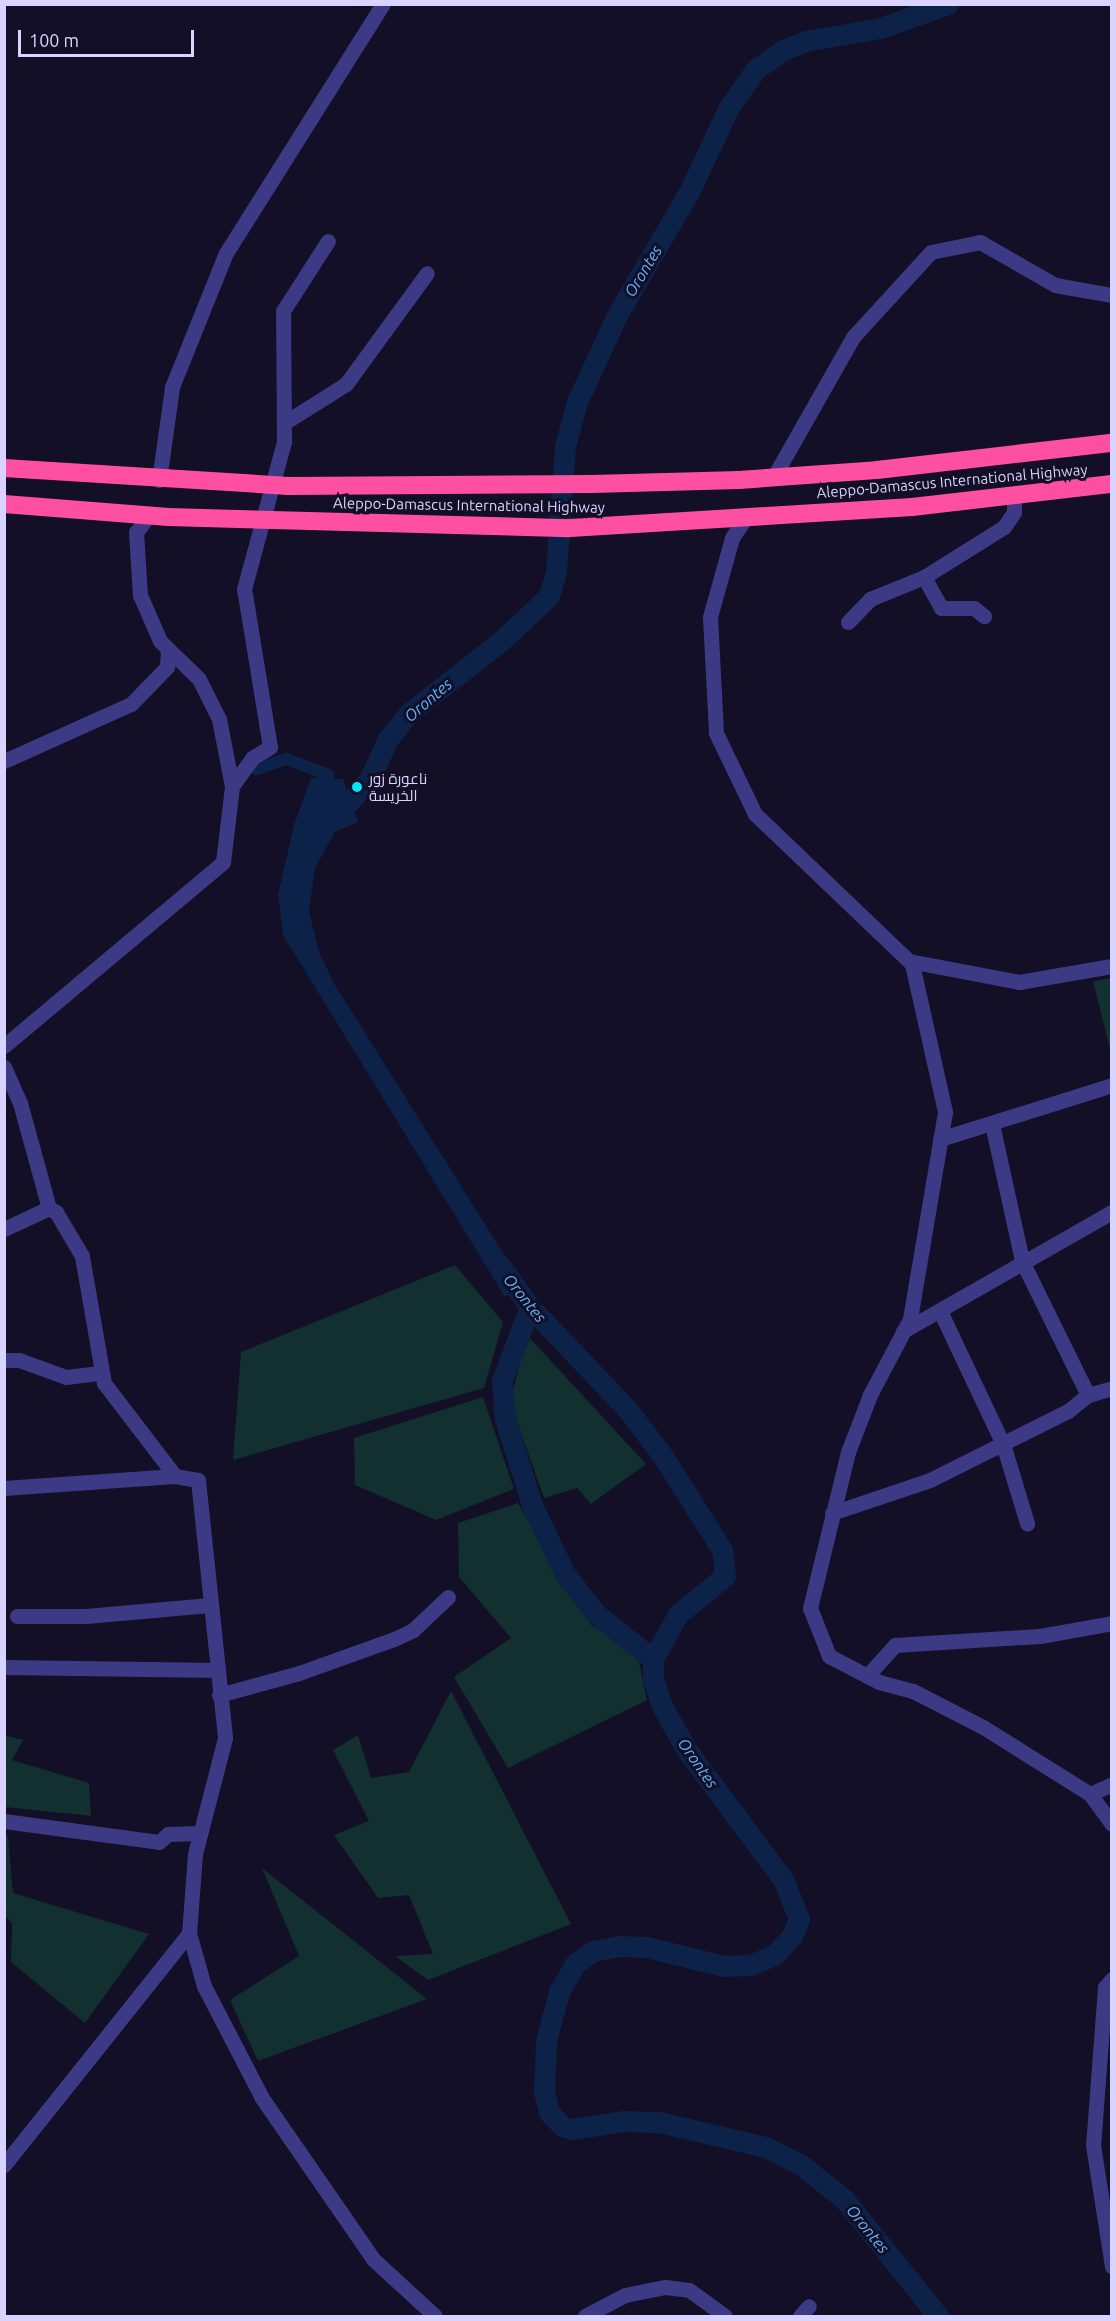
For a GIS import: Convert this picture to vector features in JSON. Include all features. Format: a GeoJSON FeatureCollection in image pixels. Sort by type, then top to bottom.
{"type":"FeatureCollection","features":[{"type":"Feature","properties":{"kind":"highway","name":"Aleppo-Damascus International Highway"},"geometry":{"type":"LineString","coordinates":[[4,468],[274,486],[592,484],[773,478],[1112,443]]}},
{"type":"Feature","properties":{"kind":"highway","name":"Aleppo-Damascus International Highway"},"geometry":{"type":"LineString","coordinates":[[4,504],[149,515],[265,520],[570,528],[912,507],[1112,484]]}},
{"type":"Feature","properties":{"kind":"street"},"geometry":{"type":"LineString","coordinates":[[159,480],[172,387],[226,253],[383,4]]}},
{"type":"Feature","properties":{"kind":"street"},"geometry":{"type":"LineString","coordinates":[[232,786],[252,758],[270,747],[244,589],[265,520],[284,442],[283,311],[327,240]]}},
{"type":"Feature","properties":{"kind":"street"},"geometry":{"type":"LineString","coordinates":[[773,478],[852,337],[931,252],[980,242],[1055,285],[1102,297],[1112,295]]}},
{"type":"Feature","properties":{"kind":"street"},"geometry":{"type":"LineString","coordinates":[[284,423],[346,384],[427,273]]}},
{"type":"Feature","properties":{"kind":"street"},"geometry":{"type":"LineString","coordinates":[[848,622],[870,599],[924,577],[1004,527],[1014,512],[1014,495]]}},
{"type":"Feature","properties":{"kind":"street"},"geometry":{"type":"LineString","coordinates":[[4,1047],[223,862],[232,786],[219,718],[199,679],[160,641],[140,595],[137,577],[136,532],[149,515]]}},
{"type":"Feature","properties":{"kind":"street"},"geometry":{"type":"LineString","coordinates":[[746,517],[732,538],[710,617],[716,733],[754,814],[909,961],[930,1033],[945,1112],[909,1319],[870,1395],[848,1452],[810,1608],[830,1656],[867,1676],[913,1691],[983,1727],[1090,1794],[1112,1824]]}},
{"type":"Feature","properties":{"kind":"street"},"geometry":{"type":"LineString","coordinates":[[924,577],[941,608],[974,608],[984,616]]}},
{"type":"Feature","properties":{"kind":"street"},"geometry":{"type":"LineString","coordinates":[[4,761],[131,704],[167,667],[168,649]]}},
{"type":"Feature","properties":{"kind":"street"},"geometry":{"type":"LineString","coordinates":[[909,961],[1019,982],[1112,966]]}},
{"type":"Feature","properties":{"kind":"street"},"geometry":{"type":"LineString","coordinates":[[4,1067],[20,1103],[49,1208],[56,1212],[82,1256],[100,1373],[175,1476]]}},
{"type":"Feature","properties":{"kind":"street"},"geometry":{"type":"LineString","coordinates":[[940,1139],[1112,1085]]}},
{"type":"Feature","properties":{"kind":"street"},"geometry":{"type":"LineString","coordinates":[[992,1124],[1022,1261],[1088,1395]]}},
{"type":"Feature","properties":{"kind":"street"},"geometry":{"type":"LineString","coordinates":[[4,1229],[49,1208]]}},
{"type":"Feature","properties":{"kind":"street"},"geometry":{"type":"LineString","coordinates":[[903,1331],[941,1313],[1022,1261],[1112,1212]]}},
{"type":"Feature","properties":{"kind":"street"},"geometry":{"type":"LineString","coordinates":[[941,1313],[1003,1444],[1027,1523]]}},
{"type":"Feature","properties":{"kind":"street"},"geometry":{"type":"LineString","coordinates":[[4,1359],[19,1360],[66,1377],[100,1373]]}},
{"type":"Feature","properties":{"kind":"street"},"geometry":{"type":"LineString","coordinates":[[832,1514],[930,1480],[1068,1411],[1088,1395],[1112,1388]]}},
{"type":"Feature","properties":{"kind":"street"},"geometry":{"type":"LineString","coordinates":[[4,1488],[175,1476],[198,1480],[225,1738],[199,1833],[189,1933],[204,1986],[261,2098],[373,2259],[435,2316]]}},
{"type":"Feature","properties":{"kind":"street"},"geometry":{"type":"LineString","coordinates":[[219,1695],[299,1673],[394,1639],[413,1630],[448,1597]]}},
{"type":"Feature","properties":{"kind":"street"},"geometry":{"type":"LineString","coordinates":[[18,1616],[86,1616],[210,1605]]}},
{"type":"Feature","properties":{"kind":"street"},"geometry":{"type":"LineString","coordinates":[[867,1676],[895,1646],[1040,1636],[1112,1623]]}},
{"type":"Feature","properties":{"kind":"street"},"geometry":{"type":"LineString","coordinates":[[4,1667],[218,1670]]}},
{"type":"Feature","properties":{"kind":"street"},"geometry":{"type":"LineString","coordinates":[[1090,1794],[1112,1784]]}},
{"type":"Feature","properties":{"kind":"street"},"geometry":{"type":"LineString","coordinates":[[4,1821],[159,1842],[168,1834],[199,1833]]}},
{"type":"Feature","properties":{"kind":"street"},"geometry":{"type":"LineString","coordinates":[[4,2164],[189,1933]]}},
{"type":"Feature","properties":{"kind":"street"},"geometry":{"type":"LineString","coordinates":[[1112,1979],[1105,1987],[1093,2145],[1112,2266]]}},
{"type":"Feature","properties":{"kind":"street"},"geometry":{"type":"LineString","coordinates":[[585,2316],[626,2295],[666,2288],[688,2290],[725,2316]]}},
{"type":"Feature","properties":{"kind":"green space"},"geometry":{"type":"Polygon","coordinates":[[[1112,978],[1111,1053],[1093,981],[1112,978]]]}},
{"type":"Feature","properties":{"kind":"green space"},"geometry":{"type":"Polygon","coordinates":[[[455,1265],[503,1322],[484,1388],[233,1460],[241,1352],[455,1265]]]}},
{"type":"Feature","properties":{"kind":"green space"},"geometry":{"type":"Polygon","coordinates":[[[527,1335],[646,1464],[591,1504],[577,1488],[544,1498],[510,1402],[527,1335]]]}},
{"type":"Feature","properties":{"kind":"green space"},"geometry":{"type":"Polygon","coordinates":[[[483,1397],[514,1489],[436,1520],[355,1485],[354,1438],[483,1397]]]}},
{"type":"Feature","properties":{"kind":"green space"},"geometry":{"type":"Polygon","coordinates":[[[518,1503],[591,1625],[637,1652],[647,1700],[508,1768],[454,1677],[511,1638],[459,1577],[458,1523],[518,1503]]]}},
{"type":"Feature","properties":{"kind":"green space"},"geometry":{"type":"Polygon","coordinates":[[[451,1691],[571,1924],[428,1980],[395,1956],[433,1954],[409,1895],[378,1898],[334,1835],[369,1821],[333,1750],[358,1735],[371,1778],[409,1772],[451,1691]]]}},
{"type":"Feature","properties":{"kind":"green space"},"geometry":{"type":"Polygon","coordinates":[[[4,1735],[23,1740],[12,1760],[89,1783],[91,1816],[5,1807],[4,1735]]]}},
{"type":"Feature","properties":{"kind":"green space"},"geometry":{"type":"Polygon","coordinates":[[[5,1835],[8,1836],[13,1893],[149,1934],[85,2023],[11,1962],[12,1923],[5,1916],[5,1835]]]}},
{"type":"Feature","properties":{"kind":"green space"},"geometry":{"type":"Polygon","coordinates":[[[262,1868],[427,1999],[258,2061],[230,2000],[299,1956],[262,1868]]]}},
{"type":"Feature","properties":{"kind":"water"},"geometry":{"type":"Polygon","coordinates":[[[311,778],[343,779],[358,822],[335,832],[315,868],[309,911],[319,952],[335,985],[522,1283],[505,1297],[283,935],[278,895],[294,825],[311,778]]]}},
{"type":"Feature","properties":{"kind":"waterway","name":"Orontes"},"geometry":{"type":"LineString","coordinates":[[332,820],[369,780],[388,739],[409,713],[502,640],[549,596],[556,572],[565,446],[577,402],[617,315],[689,192],[729,107],[756,69],[783,50],[806,41],[880,28],[948,4]]}},
{"type":"Feature","properties":{"kind":"waterway"},"geometry":{"type":"LineString","coordinates":[[257,769],[286,759],[329,775]]}},
{"type":"Feature","properties":{"kind":"waterway","name":"Orontes"},"geometry":{"type":"LineString","coordinates":[[500,1265],[530,1307],[628,1410],[662,1455],[722,1550],[725,1576],[678,1614],[653,1659],[653,1678],[663,1708],[686,1749],[784,1881],[799,1919],[792,1936],[774,1955],[751,1965],[724,1966],[646,1947],[619,1946],[593,1951],[575,1964],[559,1992],[546,2041],[544,2092],[549,2112],[562,2126],[572,2129],[624,2121],[659,2122],[766,2147],[800,2164],[844,2199],[938,2316]]}},
{"type":"Feature","properties":{"kind":"waterway"},"geometry":{"type":"LineString","coordinates":[[530,1307],[502,1380],[505,1419],[532,1505],[565,1574],[596,1614],[653,1659]]}},
{"type":"Feature","properties":{"kind":"place","name":"ناعورة زور الخريسة"},"geometry":{"type":"Point","coordinates":[357,787]}}]}
